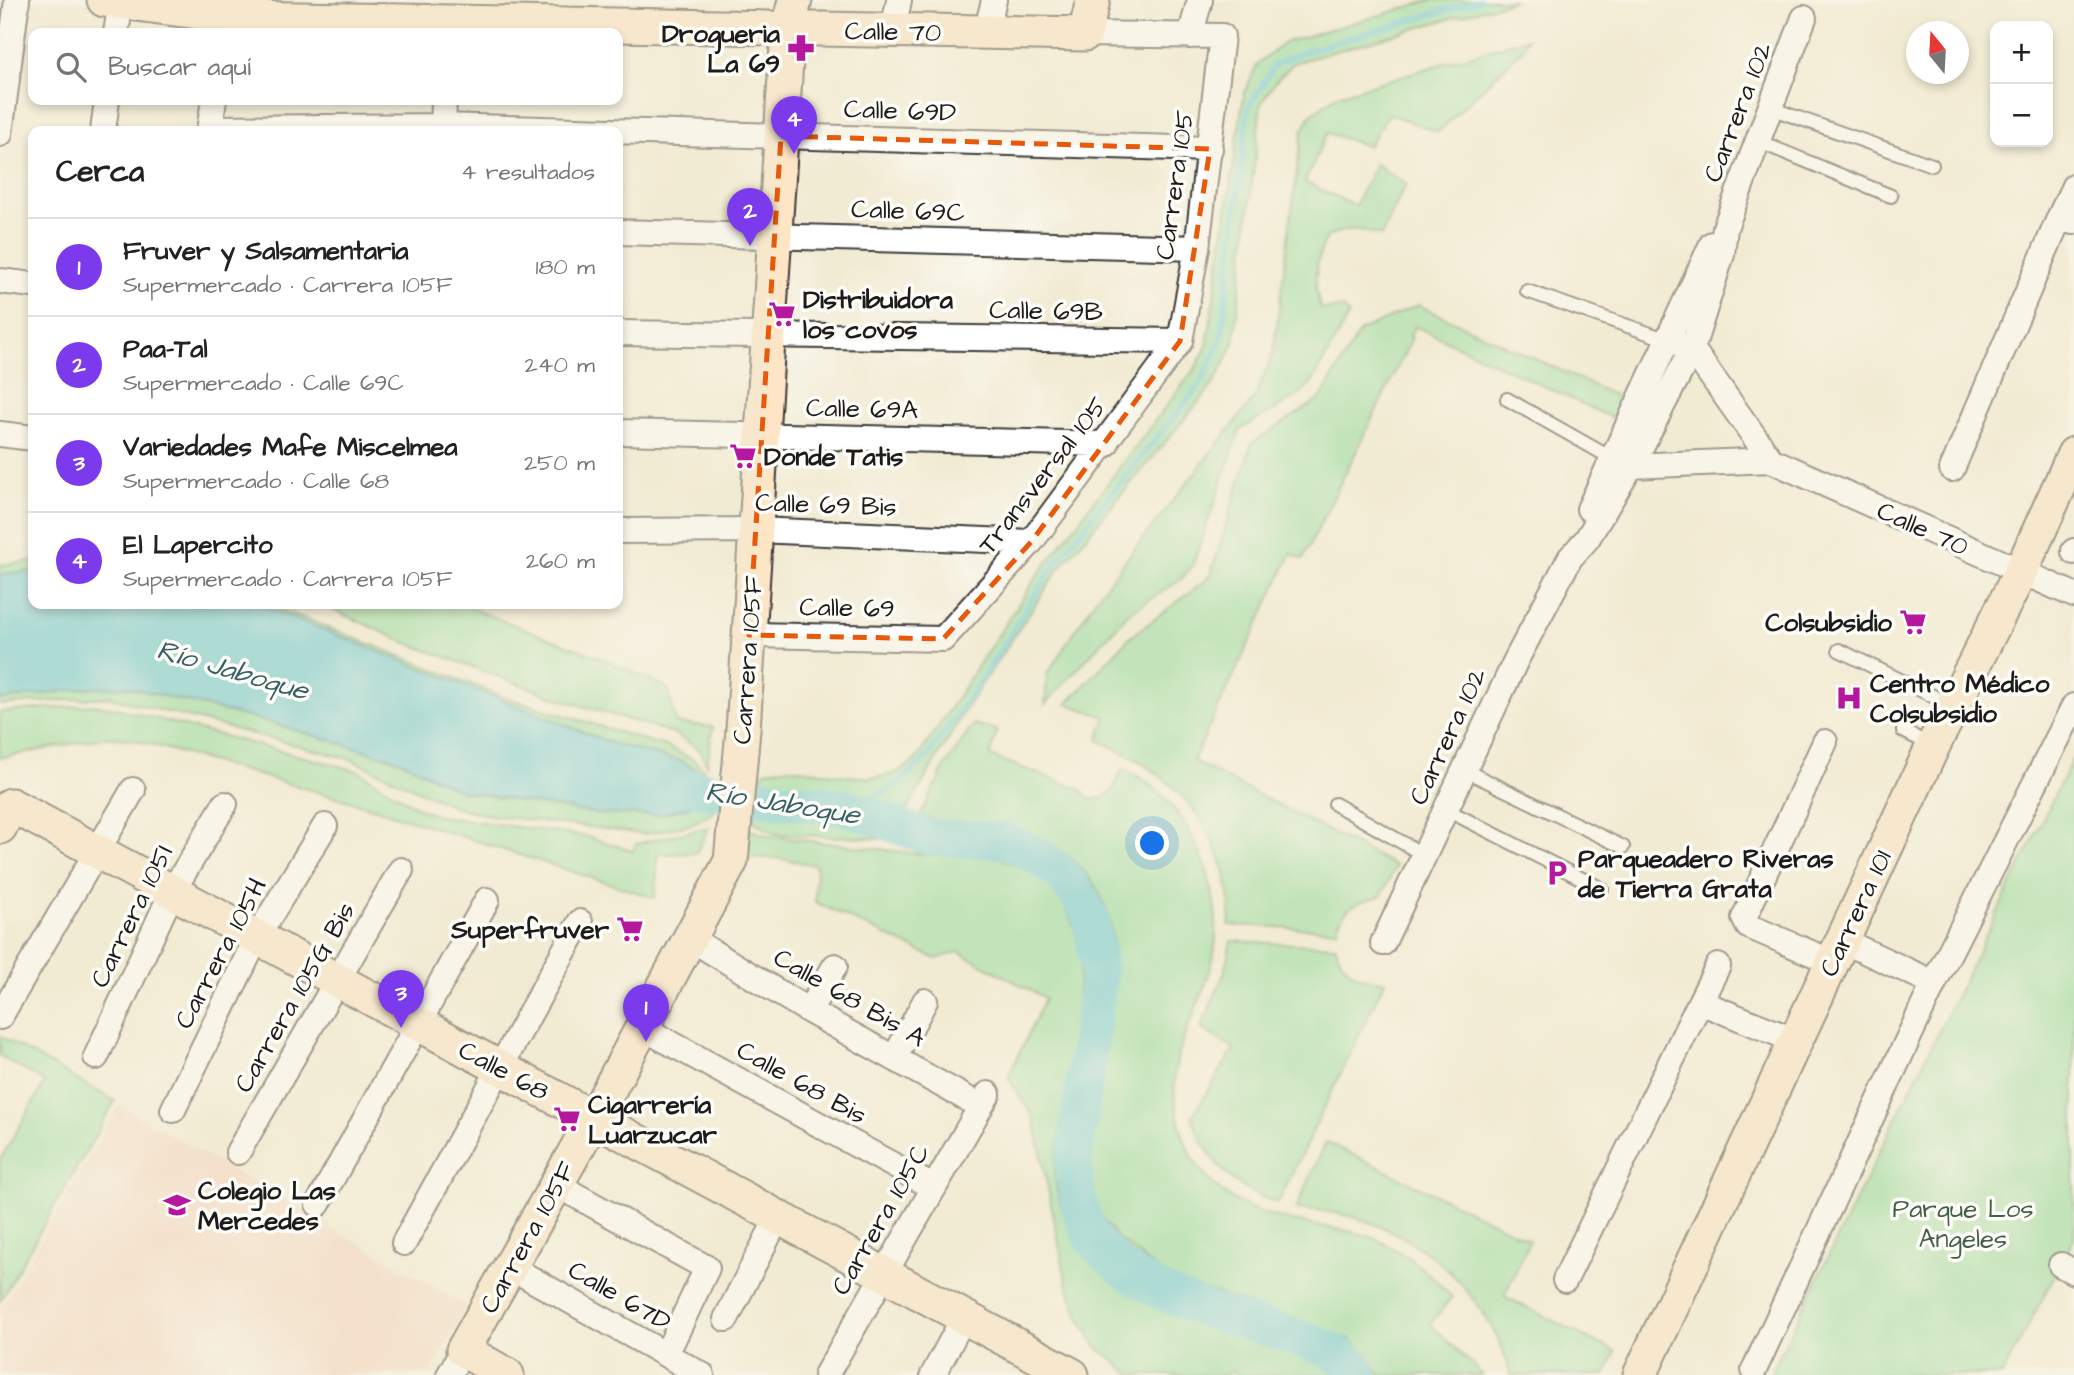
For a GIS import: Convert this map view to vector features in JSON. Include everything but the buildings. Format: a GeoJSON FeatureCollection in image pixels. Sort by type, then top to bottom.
{"type":"FeatureCollection","features":[{"type":"Feature","properties":{"kind":"street"},"geometry":{"type":"LineString","coordinates":[[0,134],[17,0]]}},
{"type":"Feature","properties":{"kind":"street"},"geometry":{"type":"LineString","coordinates":[[986,33],[994,0]]}},
{"type":"Feature","properties":{"kind":"street"},"geometry":{"type":"LineString","coordinates":[[1085,34],[1093,0]]}},
{"type":"Feature","properties":{"kind":"street"},"geometry":{"type":"LineString","coordinates":[[1190,36],[1200,0]]}},
{"type":"Feature","properties":{"kind":"street","name":"Calle 70"},"geometry":{"type":"LineString","coordinates":[[114,12],[234,13],[445,28],[792,15],[896,16],[986,33],[1222,36]]}},
{"type":"Feature","properties":{"kind":"street","name":"Carrera 105F"},"geometry":{"type":"LineString","coordinates":[[456,1363],[594,1118],[727,873],[733,849],[781,136],[792,15]]}},
{"type":"Feature","properties":{"kind":"street","name":"Carrera 102"},"geometry":{"type":"LineString","coordinates":[[1622,462],[1692,349],[1722,254],[1726,228],[1804,18]]}},
{"type":"Feature","properties":{"kind":"street","name":"Carrera 105"},"geometry":{"type":"LineString","coordinates":[[1180,341],[1197,248],[1222,36]]}},
{"type":"Feature","properties":{"kind":"street"},"geometry":{"type":"LineString","coordinates":[[104,126],[106,105]]}},
{"type":"Feature","properties":{"kind":"street"},"geometry":{"type":"LineString","coordinates":[[210,126],[213,105]]}},
{"type":"Feature","properties":{"kind":"street"},"geometry":{"type":"LineString","coordinates":[[443,126],[444,105]]}},
{"type":"Feature","properties":{"kind":"street","name":"Calle 69D"},"geometry":{"type":"LineString","coordinates":[[623,133],[1210,149]]}},
{"type":"Feature","properties":{"kind":"street"},"geometry":{"type":"LineString","coordinates":[[1952,469],[2067,220],[2074,186]]}},
{"type":"Feature","properties":{"kind":"street","name":"Carrera 102"},"geometry":{"type":"LineString","coordinates":[[1383,943],[1516,660],[1570,558],[1587,539],[1622,462],[1668,340],[1708,250],[1726,228]]}},
{"type":"Feature","properties":{"kind":"street","name":"Calle 69C"},"geometry":{"type":"LineString","coordinates":[[623,232],[1197,248]]}},
{"type":"Feature","properties":{"kind":"street"},"geometry":{"type":"LineString","coordinates":[[0,281],[28,284]]}},
{"type":"Feature","properties":{"kind":"street","name":"Calle 69B"},"geometry":{"type":"LineString","coordinates":[[623,332],[768,337],[1180,341]]}},
{"type":"Feature","properties":{"kind":"street"},"geometry":{"type":"LineString","coordinates":[[1668,340],[1692,349],[1771,460]]}},
{"type":"Feature","properties":{"kind":"street","name":"Transversal 105"},"geometry":{"type":"LineString","coordinates":[[943,639],[1031,542],[1180,341]]}},
{"type":"Feature","properties":{"kind":"street","name":"Calle 69A"},"geometry":{"type":"LineString","coordinates":[[623,432],[1106,444]]}},
{"type":"Feature","properties":{"kind":"street"},"geometry":{"type":"LineString","coordinates":[[0,434],[28,437]]}},
{"type":"Feature","properties":{"kind":"street","name":"Carrera 101"},"geometry":{"type":"LineString","coordinates":[[1640,1375],[1933,746],[2021,571],[2074,454]]}},
{"type":"Feature","properties":{"kind":"street","name":"Calle 70"},"geometry":{"type":"LineString","coordinates":[[1622,462],[1771,460],[2074,595]]}},
{"type":"Feature","properties":{"kind":"street","name":"Calle 69 Bis"},"geometry":{"type":"LineString","coordinates":[[623,531],[756,530],[1031,542]]}},
{"type":"Feature","properties":{"kind":"street","name":"Calle 69"},"geometry":{"type":"LineString","coordinates":[[749,635],[943,639]]}},
{"type":"Feature","properties":{"kind":"street"},"geometry":{"type":"LineString","coordinates":[[1754,1370],[1934,983],[2074,706]]}},
{"type":"Feature","properties":{"kind":"street"},"geometry":{"type":"LineString","coordinates":[[1825,742],[1744,918],[1748,926],[1838,951],[1934,983]]}},
{"type":"Feature","properties":{"kind":"street"},"geometry":{"type":"LineString","coordinates":[[0,1017],[133,790]]}},
{"type":"Feature","properties":{"kind":"street","name":"Carrera 105I"},"geometry":{"type":"LineString","coordinates":[[96,1057],[172,891],[225,804]]}},
{"type":"Feature","properties":{"kind":"street","name":"Calle 68"},"geometry":{"type":"LineString","coordinates":[[6,816],[97,851],[964,1317],[1052,1370]]}},
{"type":"Feature","properties":{"kind":"street","name":"Carrera 105H"},"geometry":{"type":"LineString","coordinates":[[173,1110],[257,937],[326,826]]}},
{"type":"Feature","properties":{"kind":"street","name":"Carrera 105G Bis"},"geometry":{"type":"LineString","coordinates":[[238,1152],[401,870]]}},
{"type":"Feature","properties":{"kind":"street"},"geometry":{"type":"LineString","coordinates":[[318,1204],[487,900]]}},
{"type":"Feature","properties":{"kind":"street"},"geometry":{"type":"LineString","coordinates":[[404,1243],[580,922]]}},
{"type":"Feature","properties":{"kind":"street","name":"Calle 68 Bis A"},"geometry":{"type":"LineString","coordinates":[[691,939],[809,1011],[984,1100]]}},
{"type":"Feature","properties":{"kind":"street"},"geometry":{"type":"LineString","coordinates":[[809,1011],[835,966]]}},
{"type":"Feature","properties":{"kind":"street"},"geometry":{"type":"LineString","coordinates":[[1565,1280],[1717,966]]}},
{"type":"Feature","properties":{"kind":"street"},"geometry":{"type":"LineString","coordinates":[[895,1057],[925,1001]]}},
{"type":"Feature","properties":{"kind":"street"},"geometry":{"type":"LineString","coordinates":[[1700,1002],[1796,1041]]}},
{"type":"Feature","properties":{"kind":"street","name":"Calle 68 Bis"},"geometry":{"type":"LineString","coordinates":[[643,1028],[933,1187]]}},
{"type":"Feature","properties":{"kind":"street","name":"Carrera 105C"},"geometry":{"type":"LineString","coordinates":[[826,1375],[984,1100]]}},
{"type":"Feature","properties":{"kind":"street"},"geometry":{"type":"LineString","coordinates":[[556,1185],[707,1268],[673,1342]]}},
{"type":"Feature","properties":{"kind":"street"},"geometry":{"type":"LineString","coordinates":[[726,1319],[778,1217]]}},
{"type":"Feature","properties":{"kind":"street","name":"Calle 67D"},"geometry":{"type":"LineString","coordinates":[[510,1267],[702,1375]]}},
{"type":"Feature","properties":{"kind":"street"},"geometry":{"type":"LineString","coordinates":[[933,1375],[964,1317]]}},
{"type":"Feature","properties":{"kind":"street"},"geometry":{"type":"LineString","coordinates":[[456,1363],[507,1375]]}},
{"type":"Feature","properties":{"kind":"lane"},"geometry":{"type":"LineString","coordinates":[[1770,108],[1932,164]]}},
{"type":"Feature","properties":{"kind":"lane"},"geometry":{"type":"LineString","coordinates":[[1757,141],[1891,196]]}},
{"type":"Feature","properties":{"kind":"lane"},"geometry":{"type":"LineString","coordinates":[[1527,291],[1668,340]]}},
{"type":"Feature","properties":{"kind":"lane"},"geometry":{"type":"LineString","coordinates":[[1507,398],[1622,462]]}},
{"type":"Feature","properties":{"kind":"lane"},"geometry":{"type":"LineString","coordinates":[[1839,650],[1954,707]]}},
{"type":"Feature","properties":{"kind":"lane"},"geometry":{"type":"LineString","coordinates":[[1903,731],[1933,746]]}},
{"type":"Feature","properties":{"kind":"lane"},"geometry":{"type":"LineString","coordinates":[[1464,770],[1623,847]]}},
{"type":"Feature","properties":{"kind":"lane"},"geometry":{"type":"LineString","coordinates":[[1335,804],[1424,855]]}},
{"type":"Feature","properties":{"kind":"lane"},"geometry":{"type":"LineString","coordinates":[[1445,809],[1602,889]]}},
{"type":"Feature","properties":{"kind":"highlighted area"},"geometry":{"type":"Polygon","coordinates":[[[781,136],[1210,149],[1180,341],[1031,542],[943,639],[749,635],[781,136]]]}},
{"type":"Feature","properties":{"kind":"shaded area","name":"Colegio Las Mercedes"},"geometry":{"type":"Polygon","coordinates":[[[119,1105],[467,1306],[429,1375],[0,1375],[0,1311],[119,1105]]]}},
{"type":"Feature","properties":{"kind":"green space"},"geometry":{"type":"Polygon","coordinates":[[[1432,0],[1516,0],[1294,63],[1275,82],[1261,104],[1234,343],[1214,384],[1059,569],[966,708],[907,810],[917,820],[936,826],[1017,841],[1045,853],[1069,873],[1087,904],[1094,929],[1099,973],[1074,1174],[1088,1218],[1105,1242],[1163,1281],[1347,1345],[1374,1375],[1356,1375],[1338,1355],[1320,1347],[1227,1319],[1157,1294],[1126,1277],[1099,1256],[1079,1229],[1066,1196],[1063,1158],[1069,1096],[1055,1164],[1059,1197],[1067,1220],[1079,1241],[1111,1278],[1131,1293],[1172,1315],[1290,1350],[1314,1360],[1336,1375],[1239,1375],[1231,1370],[1227,1375],[1131,1375],[1097,1347],[1080,1319],[1067,1284],[1034,1118],[1008,1078],[1045,998],[959,952],[936,959],[815,902],[816,865],[776,858],[746,858],[750,830],[770,836],[928,855],[991,854],[1038,875],[1060,896],[1075,929],[1081,960],[1071,1073],[1085,961],[1076,919],[1067,901],[1056,884],[1042,870],[1007,849],[986,843],[776,834],[753,821],[757,785],[764,771],[784,768],[858,777],[890,775],[905,768],[918,757],[1037,576],[1196,367],[1207,346],[1244,93],[1258,63],[1286,42],[1432,0]]]}},
{"type":"Feature","properties":{"kind":"green space"},"geometry":{"type":"Polygon","coordinates":[[[1528,38],[1523,49],[1438,132],[1389,114],[1368,146],[1327,133],[1305,182],[1355,206],[1375,164],[1406,184],[1381,236],[1360,230],[1348,230],[1327,237],[1323,245],[1316,281],[1321,309],[1344,308],[1349,315],[1311,384],[1297,396],[1240,430],[1192,567],[1179,581],[1130,612],[1045,704],[1047,674],[1099,594],[1255,397],[1273,354],[1302,132],[1311,114],[1338,95],[1528,38]]]}},
{"type":"Feature","properties":{"kind":"green space"},"geometry":{"type":"Polygon","coordinates":[[[1418,305],[1627,401],[1616,420],[1415,326],[1410,336],[1412,338],[1303,559],[1291,554],[1193,761],[1396,866],[1381,896],[1347,910],[1337,930],[1229,925],[1227,883],[1213,842],[1202,822],[1175,789],[1152,770],[1098,740],[1106,717],[1067,704],[1129,638],[1204,582],[1211,573],[1252,443],[1320,399],[1360,331],[1418,305]]]}},
{"type":"Feature","properties":{"kind":"green space"},"geometry":{"type":"Polygon","coordinates":[[[28,562],[28,609],[281,609],[507,698],[668,747],[694,760],[715,781],[713,813],[689,825],[644,834],[489,815],[455,807],[350,759],[109,697],[0,705],[0,565],[28,562]]]}},
{"type":"Feature","properties":{"kind":"green space"},"geometry":{"type":"Polygon","coordinates":[[[331,609],[473,609],[606,660],[668,688],[676,723],[713,727],[707,765],[699,749],[673,733],[560,699],[407,643],[331,609]]]}},
{"type":"Feature","properties":{"kind":"green space"},"geometry":{"type":"Polygon","coordinates":[[[93,705],[111,707],[358,771],[422,810],[439,816],[589,837],[633,851],[636,844],[709,827],[696,853],[658,854],[655,898],[366,806],[136,740],[106,737],[0,758],[0,712],[93,705]]]}},
{"type":"Feature","properties":{"kind":"green space"},"geometry":{"type":"Polygon","coordinates":[[[974,724],[997,730],[990,756],[1080,789],[1090,799],[1108,795],[1122,769],[1146,782],[1168,801],[1186,825],[1200,853],[1210,882],[1215,911],[1216,940],[1211,967],[1182,1043],[1174,1080],[1180,1125],[1189,1150],[1200,1170],[1215,1186],[1251,1208],[1295,1221],[1365,1235],[1394,1248],[1415,1263],[1452,1297],[1430,1324],[1483,1375],[1380,1375],[1368,1356],[1349,1339],[1218,1294],[1175,1283],[1118,1239],[1102,1218],[1094,1199],[1090,1172],[1112,990],[1112,934],[1106,909],[1094,884],[1076,862],[1039,837],[1008,828],[937,820],[921,814],[945,766],[974,724]]]}},
{"type":"Feature","properties":{"kind":"green space","name":"Parque Los Angeles"},"geometry":{"type":"Polygon","coordinates":[[[2074,756],[2074,1239],[2002,1375],[1770,1375],[2074,756]]]}},
{"type":"Feature","properties":{"kind":"green space"},"geometry":{"type":"Polygon","coordinates":[[[1231,941],[1336,946],[1342,962],[1353,973],[1368,979],[1385,981],[1278,1203],[1247,1190],[1224,1171],[1206,1147],[1192,1117],[1234,1049],[1201,1028],[1224,974],[1231,941]]]}},
{"type":"Feature","properties":{"kind":"green space"},"geometry":{"type":"Polygon","coordinates":[[[0,1036],[115,1101],[0,1301],[0,1160],[45,1082],[0,1056],[0,1036]]]}},
{"type":"Feature","properties":{"kind":"green space"},"geometry":{"type":"Polygon","coordinates":[[[1326,1142],[1530,1240],[1504,1296],[1616,1352],[1605,1375],[1511,1375],[1498,1340],[1480,1308],[1458,1280],[1431,1256],[1401,1236],[1368,1222],[1333,1212],[1296,1209],[1326,1142]]]}},
{"type":"Feature","properties":{"kind":"water"},"geometry":{"type":"Polygon","coordinates":[[[28,571],[28,609],[271,609],[614,744],[681,761],[702,773],[706,787],[696,805],[658,815],[598,814],[461,791],[401,761],[268,722],[128,687],[87,688],[0,700],[0,574],[28,571]]]}},
{"type":"Feature","properties":{"kind":"waterway"},"geometry":{"type":"LineString","coordinates":[[849,808],[893,788],[925,759],[978,685],[1054,565],[1202,382],[1221,340],[1248,108],[1275,64],[1306,51],[1480,0]]}},
{"type":"Feature","properties":{"kind":"waterway","name":"Río Jaboque"},"geometry":{"type":"LineString","coordinates":[[654,780],[709,791],[849,808],[928,837],[1008,841],[1039,857],[1062,874],[1079,896],[1091,919],[1099,973],[1073,1165],[1079,1204],[1090,1233],[1114,1261],[1136,1278],[1162,1292],[1218,1314],[1325,1348],[1349,1362],[1359,1375]]}},
{"type":"Feature","properties":{"kind":"place","name":"Drogueria La 69"},"geometry":{"type":"Point","coordinates":[801,48]}},
{"type":"Feature","properties":{"kind":"place","name":"El Lapercito"},"geometry":{"type":"Point","coordinates":[794,154]}},
{"type":"Feature","properties":{"kind":"place","name":"Paa-Tal"},"geometry":{"type":"Point","coordinates":[750,246]}},
{"type":"Feature","properties":{"kind":"place","name":"Distribuidora los covos"},"geometry":{"type":"Point","coordinates":[782,314]}},
{"type":"Feature","properties":{"kind":"place","name":"Donde Tatis"},"geometry":{"type":"Point","coordinates":[743,456]}},
{"type":"Feature","properties":{"kind":"place","name":"Colsubsidio"},"geometry":{"type":"Point","coordinates":[1913,622]}},
{"type":"Feature","properties":{"kind":"place","name":"Centro Médico Colsubsidio"},"geometry":{"type":"Point","coordinates":[1849,698]}},
{"type":"Feature","properties":{"kind":"place","name":"Parqueadero Riveras de Tierra Grata"},"geometry":{"type":"Point","coordinates":[1557,873]}},
{"type":"Feature","properties":{"kind":"place","name":"Superfruver"},"geometry":{"type":"Point","coordinates":[630,929]}},
{"type":"Feature","properties":{"kind":"place","name":"Variedades Mafe Miscelmea"},"geometry":{"type":"Point","coordinates":[401,1028]}},
{"type":"Feature","properties":{"kind":"place","name":"Fruver y Salsamentaria"},"geometry":{"type":"Point","coordinates":[646,1042]}},
{"type":"Feature","properties":{"kind":"place","name":"Cigarrería Luarzucar"},"geometry":{"type":"Point","coordinates":[567,1119]}},
{"type":"Feature","properties":{"kind":"place","name":"Colegio Las Mercedes"},"geometry":{"type":"Point","coordinates":[177,1205]}}]}
